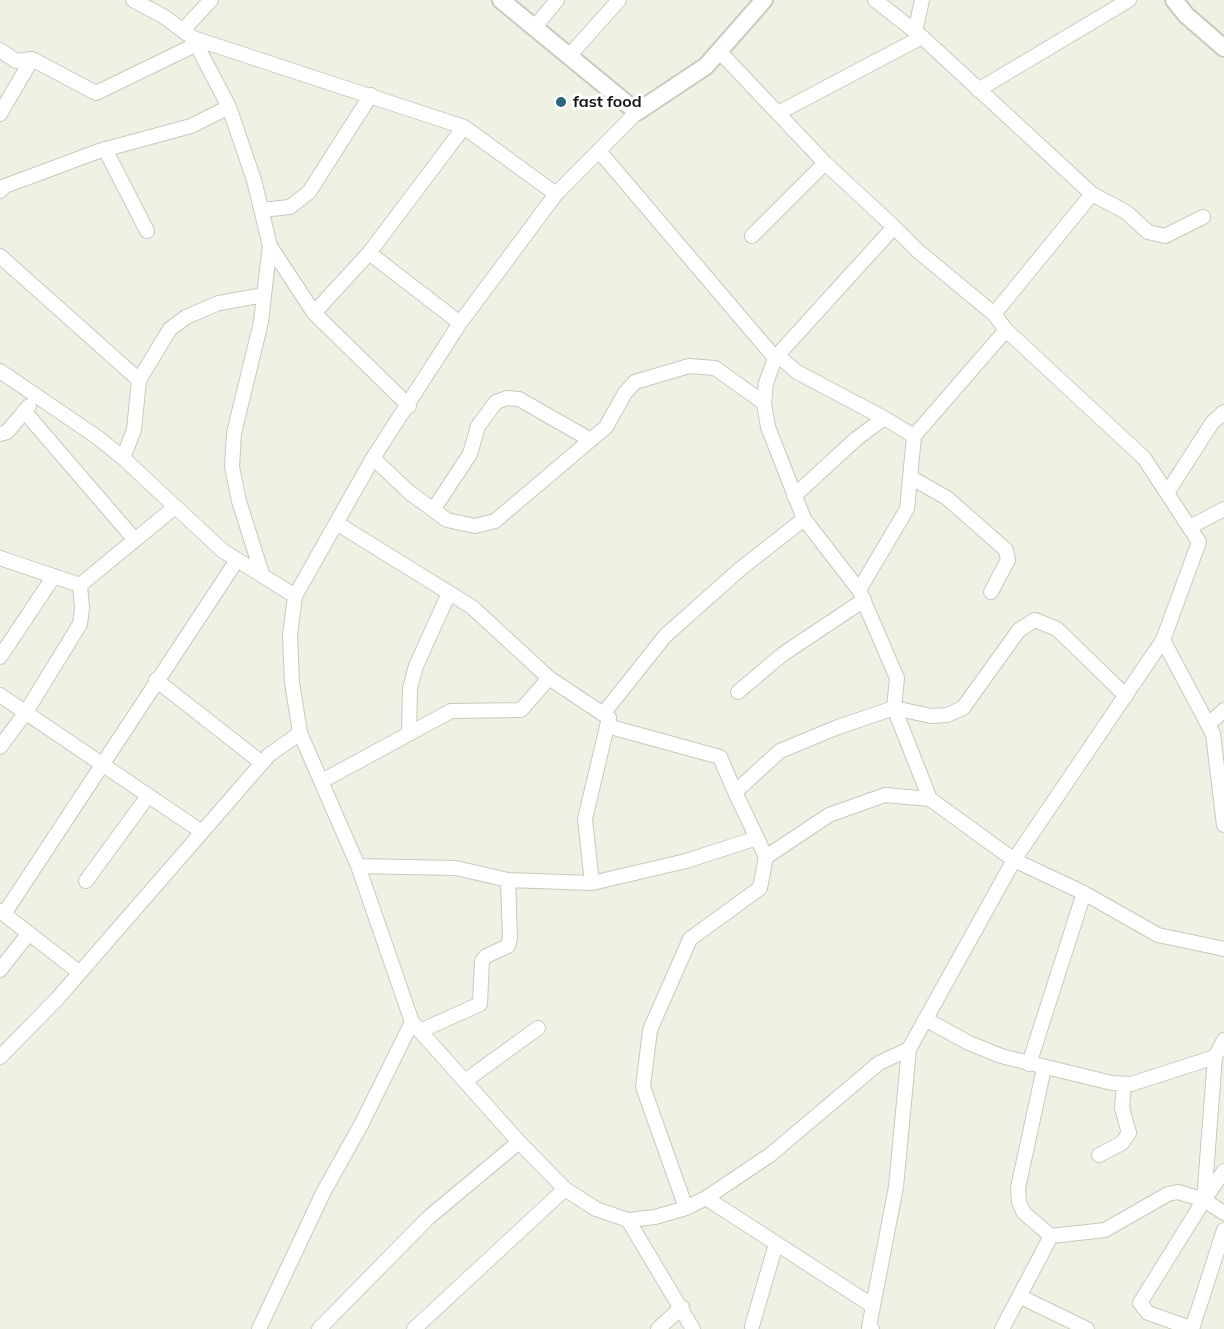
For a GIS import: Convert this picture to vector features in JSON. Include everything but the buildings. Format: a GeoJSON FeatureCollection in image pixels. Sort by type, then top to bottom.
{"type":"FeatureCollection","features":[{"type":"Feature","properties":{"kind":"street"},"geometry":{"type":"LineString","coordinates":[[0,50],[16,61],[32,59],[96,93],[191,37],[211,0]]}},
{"type":"Feature","properties":{"kind":"street"},"geometry":{"type":"LineString","coordinates":[[501,0],[637,112]]}},
{"type":"Feature","properties":{"kind":"street"},"geometry":{"type":"LineString","coordinates":[[534,28],[557,0]]}},
{"type":"Feature","properties":{"kind":"street"},"geometry":{"type":"LineString","coordinates":[[569,56],[619,0]]}},
{"type":"Feature","properties":{"kind":"street"},"geometry":{"type":"LineString","coordinates":[[764,0],[706,66],[637,112],[556,194],[460,323],[409,406],[373,458],[338,524],[295,596],[290,635],[292,682],[300,733],[358,866],[416,1026],[519,1142],[565,1189],[596,1209],[628,1220],[656,1217],[686,1208],[706,1198],[770,1155],[879,1063],[909,1049]]}},
{"type":"Feature","properties":{"kind":"street"},"geometry":{"type":"LineString","coordinates":[[875,0],[919,35],[1092,194],[1126,212],[1148,232],[1157,237],[1165,236],[1203,217]]}},
{"type":"Feature","properties":{"kind":"street"},"geometry":{"type":"LineString","coordinates":[[919,35],[922,0]]}},
{"type":"Feature","properties":{"kind":"street"},"geometry":{"type":"LineString","coordinates":[[978,90],[1129,0]]}},
{"type":"Feature","properties":{"kind":"street"},"geometry":{"type":"LineString","coordinates":[[1174,0],[1186,15],[1224,48]]}},
{"type":"Feature","properties":{"kind":"street"},"geometry":{"type":"LineString","coordinates":[[137,1],[191,37],[371,95],[464,128],[556,194]]}},
{"type":"Feature","properties":{"kind":"street"},"geometry":{"type":"LineString","coordinates":[[778,113],[919,35]]}},
{"type":"Feature","properties":{"kind":"street"},"geometry":{"type":"LineString","coordinates":[[191,37],[229,107],[270,246],[314,313],[409,406]]}},
{"type":"Feature","properties":{"kind":"street"},"geometry":{"type":"LineString","coordinates":[[719,51],[825,163],[918,251],[994,314],[1006,330],[1144,458],[1199,542],[1163,640],[1014,860],[909,1049],[896,1187],[870,1328]]}},
{"type":"Feature","properties":{"kind":"street"},"geometry":{"type":"LineString","coordinates":[[0,114],[32,59]]}},
{"type":"Feature","properties":{"kind":"street"},"geometry":{"type":"LineString","coordinates":[[261,210],[290,207],[309,192],[371,95]]}},
{"type":"Feature","properties":{"kind":"street"},"geometry":{"type":"LineString","coordinates":[[0,191],[5,186],[105,149],[190,126],[229,107]]}},
{"type":"Feature","properties":{"kind":"street"},"geometry":{"type":"LineString","coordinates":[[314,313],[369,253],[464,128]]}},
{"type":"Feature","properties":{"kind":"street"},"geometry":{"type":"LineString","coordinates":[[105,149],[147,231]]}},
{"type":"Feature","properties":{"kind":"street"},"geometry":{"type":"LineString","coordinates":[[599,151],[776,356],[797,372],[914,436]]}},
{"type":"Feature","properties":{"kind":"street"},"geometry":{"type":"LineString","coordinates":[[752,236],[825,163]]}},
{"type":"Feature","properties":{"kind":"street"},"geometry":{"type":"LineString","coordinates":[[994,314],[1092,194]]}},
{"type":"Feature","properties":{"kind":"street"},"geometry":{"type":"LineString","coordinates":[[894,227],[776,356],[766,383],[764,403],[768,427],[804,519],[862,595],[897,678],[894,708],[930,799]]}},
{"type":"Feature","properties":{"kind":"street"},"geometry":{"type":"LineString","coordinates":[[262,574],[239,501],[232,467],[234,433],[261,322],[270,246]]}},
{"type":"Feature","properties":{"kind":"street"},"geometry":{"type":"LineString","coordinates":[[369,253],[460,323]]}},
{"type":"Feature","properties":{"kind":"street"},"geometry":{"type":"LineString","coordinates":[[0,256],[139,380]]}},
{"type":"Feature","properties":{"kind":"street"},"geometry":{"type":"LineString","coordinates":[[123,458],[134,430],[139,380],[170,329],[186,317],[219,303],[264,295]]}},
{"type":"Feature","properties":{"kind":"street"},"geometry":{"type":"LineString","coordinates":[[738,692],[783,654],[862,595],[907,509],[914,436],[1006,330]]}},
{"type":"Feature","properties":{"kind":"street"},"geometry":{"type":"LineString","coordinates":[[373,458],[409,492],[433,510],[459,524],[475,526],[495,521],[589,439],[606,427],[625,393],[635,382],[688,366],[715,368],[764,403]]}},
{"type":"Feature","properties":{"kind":"street"},"geometry":{"type":"LineString","coordinates":[[0,371],[38,395],[123,458],[223,551],[295,596]]}},
{"type":"Feature","properties":{"kind":"street"},"geometry":{"type":"LineString","coordinates":[[0,434],[8,432],[38,395]]}},
{"type":"Feature","properties":{"kind":"street"},"geometry":{"type":"LineString","coordinates":[[433,510],[470,454],[478,426],[496,402],[507,398],[519,399],[589,439]]}},
{"type":"Feature","properties":{"kind":"street"},"geometry":{"type":"LineString","coordinates":[[24,411],[135,540]]}},
{"type":"Feature","properties":{"kind":"street"},"geometry":{"type":"LineString","coordinates":[[1167,493],[1212,423],[1224,412]]}},
{"type":"Feature","properties":{"kind":"street"},"geometry":{"type":"LineString","coordinates":[[794,496],[856,439],[884,418]]}},
{"type":"Feature","properties":{"kind":"street"},"geometry":{"type":"LineString","coordinates":[[910,477],[947,498],[1006,550],[1008,560],[991,592]]}},
{"type":"Feature","properties":{"kind":"street"},"geometry":{"type":"LineString","coordinates":[[80,585],[176,507]]}},
{"type":"Feature","properties":{"kind":"street"},"geometry":{"type":"LineString","coordinates":[[1190,527],[1224,509]]}},
{"type":"Feature","properties":{"kind":"street"},"geometry":{"type":"LineString","coordinates":[[592,883],[585,819],[605,720],[665,636],[739,570],[804,519]]}},
{"type":"Feature","properties":{"kind":"street"},"geometry":{"type":"LineString","coordinates":[[338,524],[472,607],[549,678],[605,720],[720,757],[766,857],[760,888],[690,939],[650,1030],[643,1087],[686,1208]]}},
{"type":"Feature","properties":{"kind":"street"},"geometry":{"type":"LineString","coordinates":[[0,558],[80,585]]}},
{"type":"Feature","properties":{"kind":"street"},"geometry":{"type":"LineString","coordinates":[[80,973],[2,912],[237,560]]}},
{"type":"Feature","properties":{"kind":"street"},"geometry":{"type":"LineString","coordinates":[[0,657],[54,576]]}},
{"type":"Feature","properties":{"kind":"street"},"geometry":{"type":"LineString","coordinates":[[0,747],[26,712],[80,624],[82,608],[80,585]]}},
{"type":"Feature","properties":{"kind":"street"},"geometry":{"type":"LineString","coordinates":[[408,734],[410,688],[416,666],[449,593]]}},
{"type":"Feature","properties":{"kind":"street"},"geometry":{"type":"LineString","coordinates":[[735,792],[780,751],[894,708],[932,716],[947,714],[963,708],[1018,630],[1035,620],[1057,629],[1126,696]]}},
{"type":"Feature","properties":{"kind":"street"},"geometry":{"type":"LineString","coordinates":[[1163,640],[1213,734],[1222,784],[1224,825]]}},
{"type":"Feature","properties":{"kind":"street"},"geometry":{"type":"LineString","coordinates":[[322,781],[451,711],[521,710],[549,678]]}},
{"type":"Feature","properties":{"kind":"street"},"geometry":{"type":"LineString","coordinates":[[156,680],[262,763]]}},
{"type":"Feature","properties":{"kind":"street"},"geometry":{"type":"LineString","coordinates":[[0,695],[202,832]]}},
{"type":"Feature","properties":{"kind":"street"},"geometry":{"type":"LineString","coordinates":[[1209,725],[1224,710]]}},
{"type":"Feature","properties":{"kind":"street"},"geometry":{"type":"LineString","coordinates":[[0,1057],[80,973],[262,763],[300,733]]}},
{"type":"Feature","properties":{"kind":"street"},"geometry":{"type":"LineString","coordinates":[[766,857],[829,815],[885,795],[930,799],[1014,860],[1084,893],[1158,935],[1224,949]]}},
{"type":"Feature","properties":{"kind":"street"},"geometry":{"type":"LineString","coordinates":[[86,881],[148,796]]}},
{"type":"Feature","properties":{"kind":"street"},"geometry":{"type":"LineString","coordinates":[[358,866],[456,868],[508,880],[592,883],[686,861],[757,838]]}},
{"type":"Feature","properties":{"kind":"street"},"geometry":{"type":"LineString","coordinates":[[259,1329],[323,1193],[416,1026],[480,1004],[482,962],[486,956],[508,946],[510,938],[508,880]]}},
{"type":"Feature","properties":{"kind":"street"},"geometry":{"type":"LineString","coordinates":[[1029,1064],[1084,893]]}},
{"type":"Feature","properties":{"kind":"street"},"geometry":{"type":"LineString","coordinates":[[0,970],[29,933]]}},
{"type":"Feature","properties":{"kind":"street"},"geometry":{"type":"LineString","coordinates":[[925,1019],[969,1043],[1029,1064],[1124,1084],[1152,1078],[1215,1057]]}},
{"type":"Feature","properties":{"kind":"street"},"geometry":{"type":"LineString","coordinates":[[465,1081],[538,1028]]}},
{"type":"Feature","properties":{"kind":"street"},"geometry":{"type":"LineString","coordinates":[[1204,1200],[1215,1057],[1224,1040]]}},
{"type":"Feature","properties":{"kind":"street"},"geometry":{"type":"LineString","coordinates":[[1044,1068],[1018,1188],[1019,1202],[1024,1213],[1051,1236],[1106,1230],[1168,1194],[1178,1192],[1204,1200],[1224,1213]]}},
{"type":"Feature","properties":{"kind":"street"},"geometry":{"type":"LineString","coordinates":[[1099,1155],[1122,1143],[1129,1134],[1122,1108],[1124,1084]]}},
{"type":"Feature","properties":{"kind":"street"},"geometry":{"type":"LineString","coordinates":[[319,1329],[428,1218],[519,1142]]}},
{"type":"Feature","properties":{"kind":"street"},"geometry":{"type":"LineString","coordinates":[[1224,1171],[1140,1303],[1148,1313],[1191,1329],[1224,1230]]}},
{"type":"Feature","properties":{"kind":"street"},"geometry":{"type":"LineString","coordinates":[[414,1329],[565,1189]]}},
{"type":"Feature","properties":{"kind":"street"},"geometry":{"type":"LineString","coordinates":[[706,1198],[873,1306]]}},
{"type":"Feature","properties":{"kind":"street"},"geometry":{"type":"LineString","coordinates":[[628,1220],[693,1329]]}},
{"type":"Feature","properties":{"kind":"street"},"geometry":{"type":"LineString","coordinates":[[1002,1329],[1051,1236]]}},
{"type":"Feature","properties":{"kind":"street"},"geometry":{"type":"LineString","coordinates":[[752,1326],[776,1244]]}},
{"type":"Feature","properties":{"kind":"street"},"geometry":{"type":"LineString","coordinates":[[1019,1296],[1087,1329]]}},
{"type":"Feature","properties":{"kind":"street"},"geometry":{"type":"LineString","coordinates":[[658,1329],[682,1308]]}},
{"type":"Feature","properties":{"kind":"place","name":"fast food"},"geometry":{"type":"Point","coordinates":[561,102]}}]}
